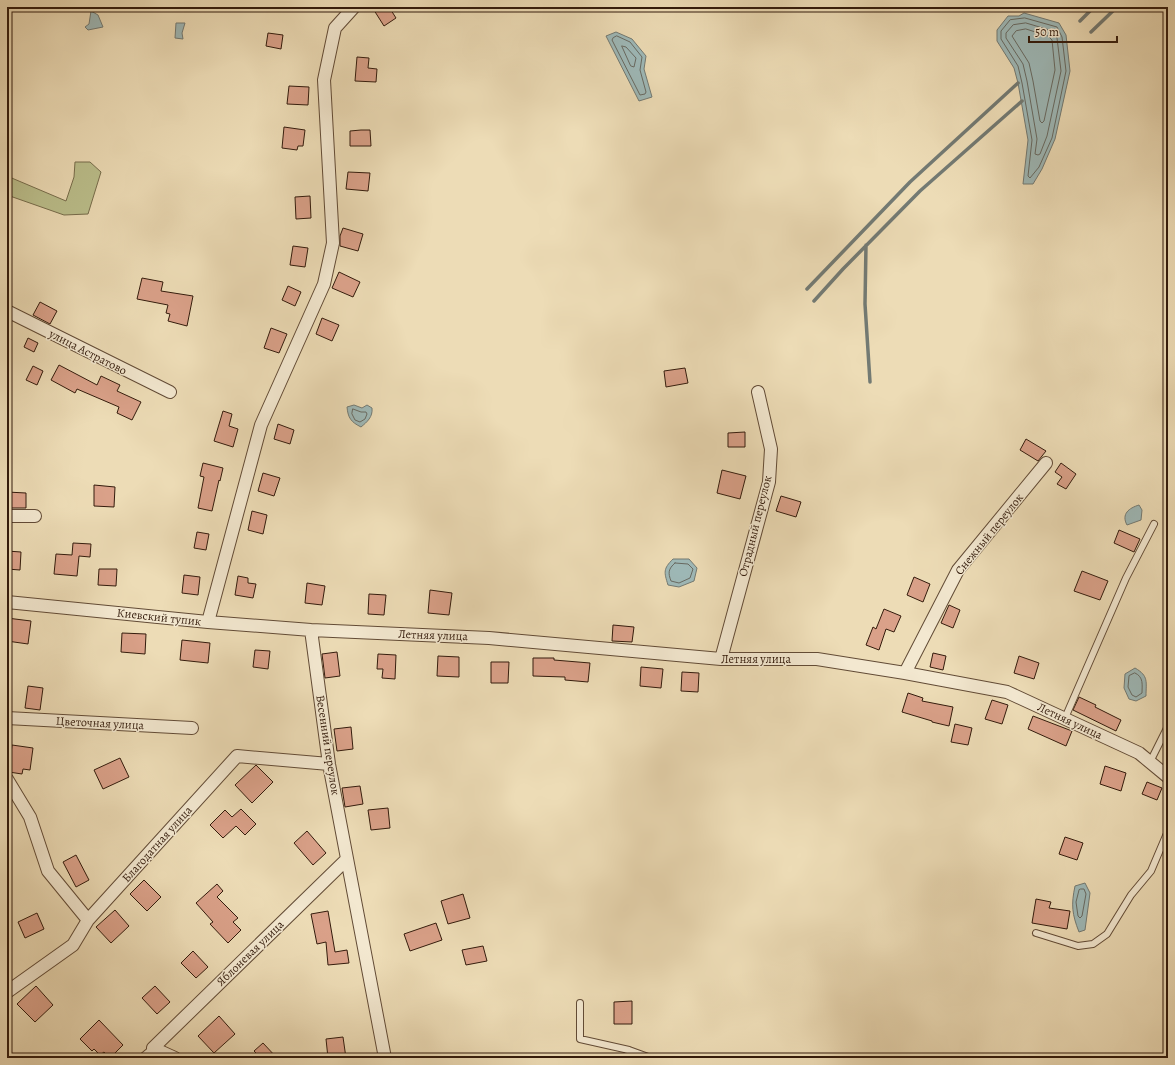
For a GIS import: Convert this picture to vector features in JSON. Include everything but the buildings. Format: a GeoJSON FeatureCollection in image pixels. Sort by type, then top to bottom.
{"type":"FeatureCollection","features":[{"type":"Feature","properties":{"kind":"street"},"geometry":{"type":"LineString","coordinates":[[208,622],[261,425],[324,284],[333,243],[324,80],[335,28],[354,7]]}},
{"type":"Feature","properties":{"kind":"street","name":"улица Астратово"},"geometry":{"type":"LineString","coordinates":[[7,311],[170,392]]}},
{"type":"Feature","properties":{"kind":"street","name":"Отрадный переулок"},"geometry":{"type":"LineString","coordinates":[[721,659],[769,482],[771,449],[758,392]]}},
{"type":"Feature","properties":{"kind":"street","name":"Снежный переулок"},"geometry":{"type":"LineString","coordinates":[[905,673],[958,570],[1046,463]]}},
{"type":"Feature","properties":{"kind":"street"},"geometry":{"type":"LineString","coordinates":[[7,516],[34,516]]}},
{"type":"Feature","properties":{"kind":"street","name":"Киевский тупик"},"geometry":{"type":"LineString","coordinates":[[7,602],[208,622],[315,630]]}},
{"type":"Feature","properties":{"kind":"street","name":"Летняя улица"},"geometry":{"type":"LineString","coordinates":[[315,630],[489,638],[721,659],[817,659],[905,673],[1007,692],[1139,753],[1168,777]]}},
{"type":"Feature","properties":{"kind":"street","name":"Весенний переулок"},"geometry":{"type":"LineString","coordinates":[[315,630],[329,764],[385,1058]]}},
{"type":"Feature","properties":{"kind":"street","name":"Цветочная улица"},"geometry":{"type":"LineString","coordinates":[[7,718],[192,728]]}},
{"type":"Feature","properties":{"kind":"street","name":"Благодатная улица"},"geometry":{"type":"LineString","coordinates":[[7,992],[73,945],[88,920],[237,756],[329,764]]}},
{"type":"Feature","properties":{"kind":"street"},"geometry":{"type":"LineString","coordinates":[[7,779],[30,817],[48,871],[88,920]]}},
{"type":"Feature","properties":{"kind":"street","name":"Яблоневая улица"},"geometry":{"type":"LineString","coordinates":[[153,1048],[347,858]]}},
{"type":"Feature","properties":{"kind":"street"},"geometry":{"type":"LineString","coordinates":[[153,1048],[175,1058]]}},
{"type":"Feature","properties":{"kind":"lane"},"geometry":{"type":"LineString","coordinates":[[1065,718],[1126,578],[1154,524]]}},
{"type":"Feature","properties":{"kind":"lane"},"geometry":{"type":"LineString","coordinates":[[1150,762],[1168,726]]}},
{"type":"Feature","properties":{"kind":"lane"},"geometry":{"type":"LineString","coordinates":[[1036,933],[1078,946],[1093,944],[1107,934],[1132,895],[1151,871],[1168,831]]}},
{"type":"Feature","properties":{"kind":"lane"},"geometry":{"type":"LineString","coordinates":[[580,1003],[580,1039],[629,1050],[651,1058]]}},
{"type":"Feature","properties":{"kind":"lane"},"geometry":{"type":"LineString","coordinates":[[141,1058],[153,1048]]}},
{"type":"Feature","properties":{"kind":"lane"},"geometry":{"type":"LineString","coordinates":[[628,1058],[629,1050]]}},
{"type":"Feature","properties":{"kind":"green space"},"geometry":{"type":"Polygon","coordinates":[[[75,162],[90,162],[101,172],[88,214],[64,215],[7,195],[7,176],[66,201],[74,177],[75,162]]]}},
{"type":"Feature","properties":{"kind":"water"},"geometry":{"type":"Polygon","coordinates":[[[91,11],[98,15],[103,27],[88,30],[85,27],[89,24],[91,11]]]}},
{"type":"Feature","properties":{"kind":"water"},"geometry":{"type":"Polygon","coordinates":[[[1024,13],[1059,23],[1066,35],[1070,71],[1055,139],[1042,169],[1033,184],[1023,184],[1028,140],[1018,83],[1014,68],[997,41],[997,30],[1008,16],[1019,16],[1024,13]]]}},
{"type":"Feature","properties":{"kind":"water"},"geometry":{"type":"Polygon","coordinates":[[[176,23],[185,23],[182,33],[183,39],[175,38],[176,23]]]}},
{"type":"Feature","properties":{"kind":"water"},"geometry":{"type":"Polygon","coordinates":[[[616,32],[632,39],[646,56],[644,69],[652,97],[639,101],[606,36],[616,32]]]}},
{"type":"Feature","properties":{"kind":"water"},"geometry":{"type":"Polygon","coordinates":[[[354,405],[362,408],[367,405],[372,408],[371,417],[361,427],[352,421],[348,414],[347,407],[354,405]]]}},
{"type":"Feature","properties":{"kind":"water"},"geometry":{"type":"Polygon","coordinates":[[[1139,505],[1142,510],[1141,520],[1127,525],[1125,518],[1127,512],[1139,505]]]}},
{"type":"Feature","properties":{"kind":"water"},"geometry":{"type":"Polygon","coordinates":[[[673,559],[689,559],[697,568],[694,581],[679,587],[668,585],[665,571],[667,565],[673,559]]]}},
{"type":"Feature","properties":{"kind":"water"},"geometry":{"type":"Polygon","coordinates":[[[1135,668],[1143,674],[1146,680],[1146,696],[1136,701],[1129,699],[1124,688],[1125,674],[1135,668]]]}},
{"type":"Feature","properties":{"kind":"water"},"geometry":{"type":"Polygon","coordinates":[[[1085,883],[1090,893],[1085,930],[1079,932],[1074,915],[1073,899],[1075,886],[1085,883]]]}},
{"type":"Feature","properties":{"kind":"waterway"},"geometry":{"type":"LineString","coordinates":[[1080,21],[1094,7]]}},
{"type":"Feature","properties":{"kind":"waterway"},"geometry":{"type":"LineString","coordinates":[[1091,32],[1117,7]]}},
{"type":"Feature","properties":{"kind":"waterway"},"geometry":{"type":"LineString","coordinates":[[807,289],[910,182],[1018,83]]}},
{"type":"Feature","properties":{"kind":"waterway"},"geometry":{"type":"LineString","coordinates":[[814,301],[843,269],[920,191],[1022,101]]}},
{"type":"Feature","properties":{"kind":"waterway"},"geometry":{"type":"LineString","coordinates":[[866,245],[865,304],[870,382]]}}]}
